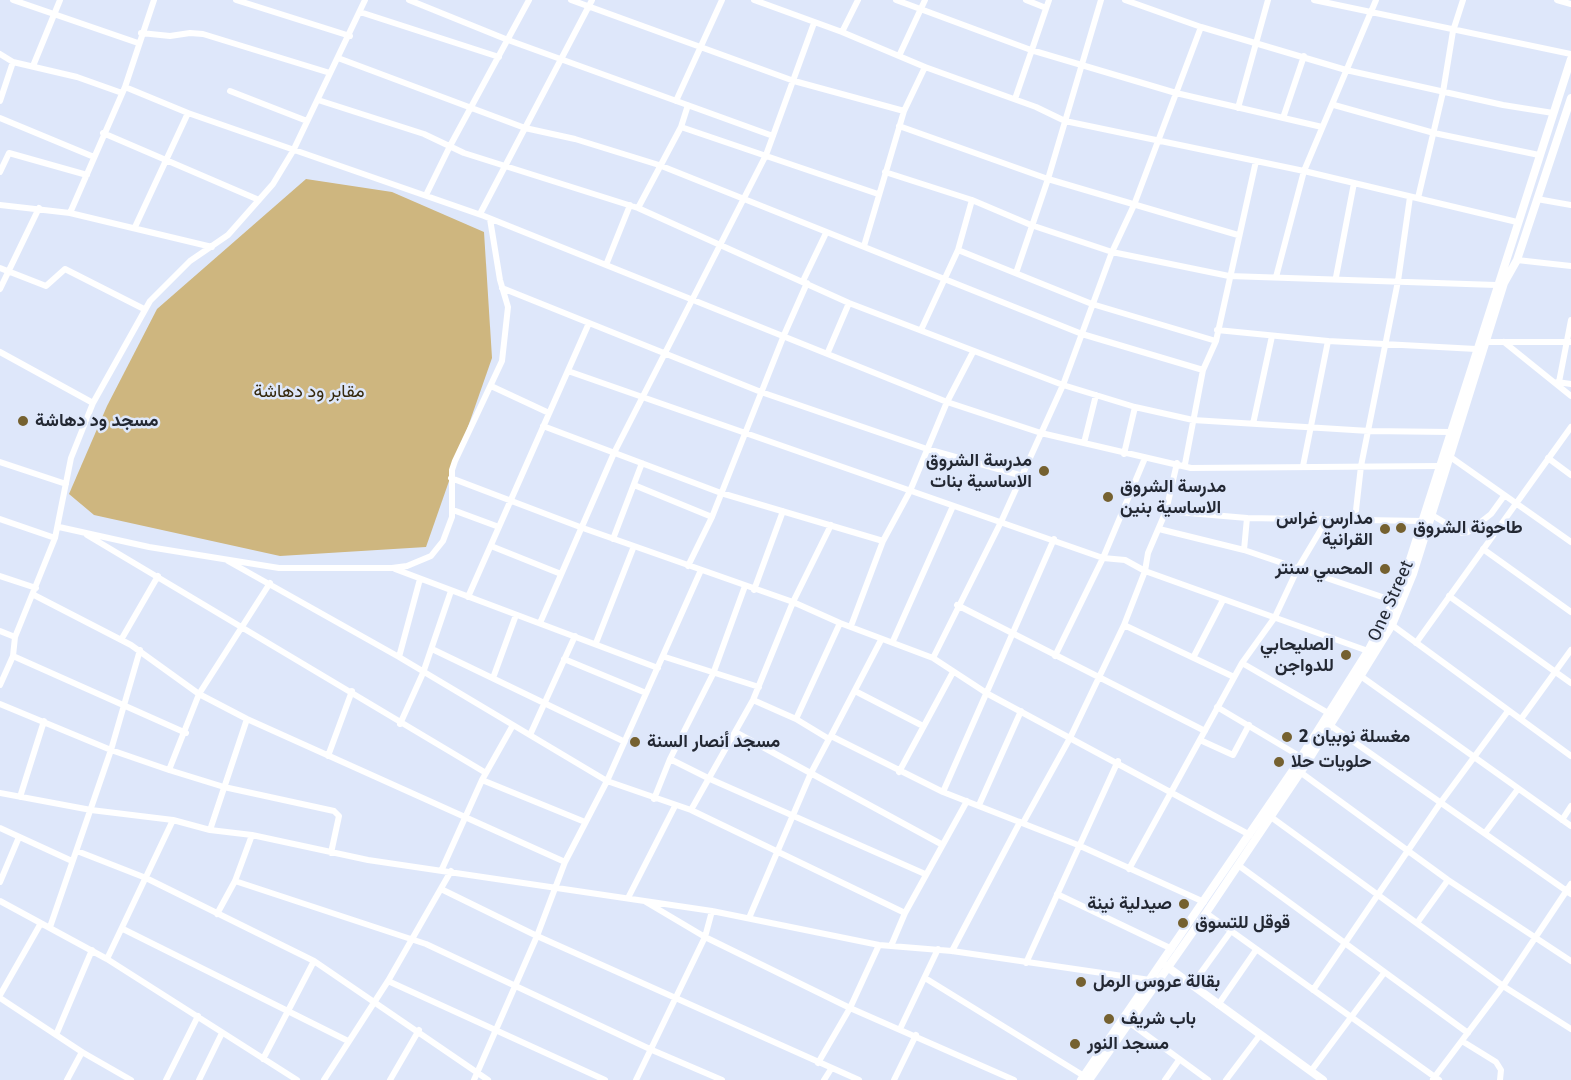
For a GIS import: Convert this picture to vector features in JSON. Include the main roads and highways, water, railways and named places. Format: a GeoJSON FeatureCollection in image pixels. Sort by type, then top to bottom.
{"type":"FeatureCollection","features":[{"type":"Feature","properties":{"kind":"place","name":"مسجد ود دهاشة"},"geometry":{"type":"Point","coordinates":[23,421]}},
{"type":"Feature","properties":{"kind":"place","name":"مدرسة الشروق الاساسية بنات"},"geometry":{"type":"Point","coordinates":[1044,471]}},
{"type":"Feature","properties":{"kind":"place","name":"مدرسة الشروق الاساسية بنين"},"geometry":{"type":"Point","coordinates":[1108,497]}},
{"type":"Feature","properties":{"kind":"place","name":"طاحونة الشروق"},"geometry":{"type":"Point","coordinates":[1401,528]}},
{"type":"Feature","properties":{"kind":"place","name":"مدارس غراس القرانية"},"geometry":{"type":"Point","coordinates":[1385,529]}},
{"type":"Feature","properties":{"kind":"place","name":"المحسي سنتر"},"geometry":{"type":"Point","coordinates":[1385,569]}},
{"type":"Feature","properties":{"kind":"place","name":"الصليحابي للدواجن"},"geometry":{"type":"Point","coordinates":[1346,655]}},
{"type":"Feature","properties":{"kind":"place","name":"مغسلة نوبيان 2"},"geometry":{"type":"Point","coordinates":[1287,737]}},
{"type":"Feature","properties":{"kind":"place","name":"مسجد أنصار السنة"},"geometry":{"type":"Point","coordinates":[635,742]}},
{"type":"Feature","properties":{"kind":"place","name":"حلويات حلا"},"geometry":{"type":"Point","coordinates":[1279,762]}},
{"type":"Feature","properties":{"kind":"place","name":"صيدلية نينة"},"geometry":{"type":"Point","coordinates":[1184,904]}},
{"type":"Feature","properties":{"kind":"place","name":"قوقل للتسوق"},"geometry":{"type":"Point","coordinates":[1183,923]}},
{"type":"Feature","properties":{"kind":"place","name":"بقالة عروس الرمل"},"geometry":{"type":"Point","coordinates":[1081,982]}},
{"type":"Feature","properties":{"kind":"place","name":"باب شريف"},"geometry":{"type":"Point","coordinates":[1109,1019]}},
{"type":"Feature","properties":{"kind":"place","name":"مسجد النور"},"geometry":{"type":"Point","coordinates":[1075,1044]}},
{"type":"Feature","properties":{"kind":"park label","name":"مقابر ود دهاشة"},"geometry":{"type":"Point","coordinates":[309,392]}}]}
